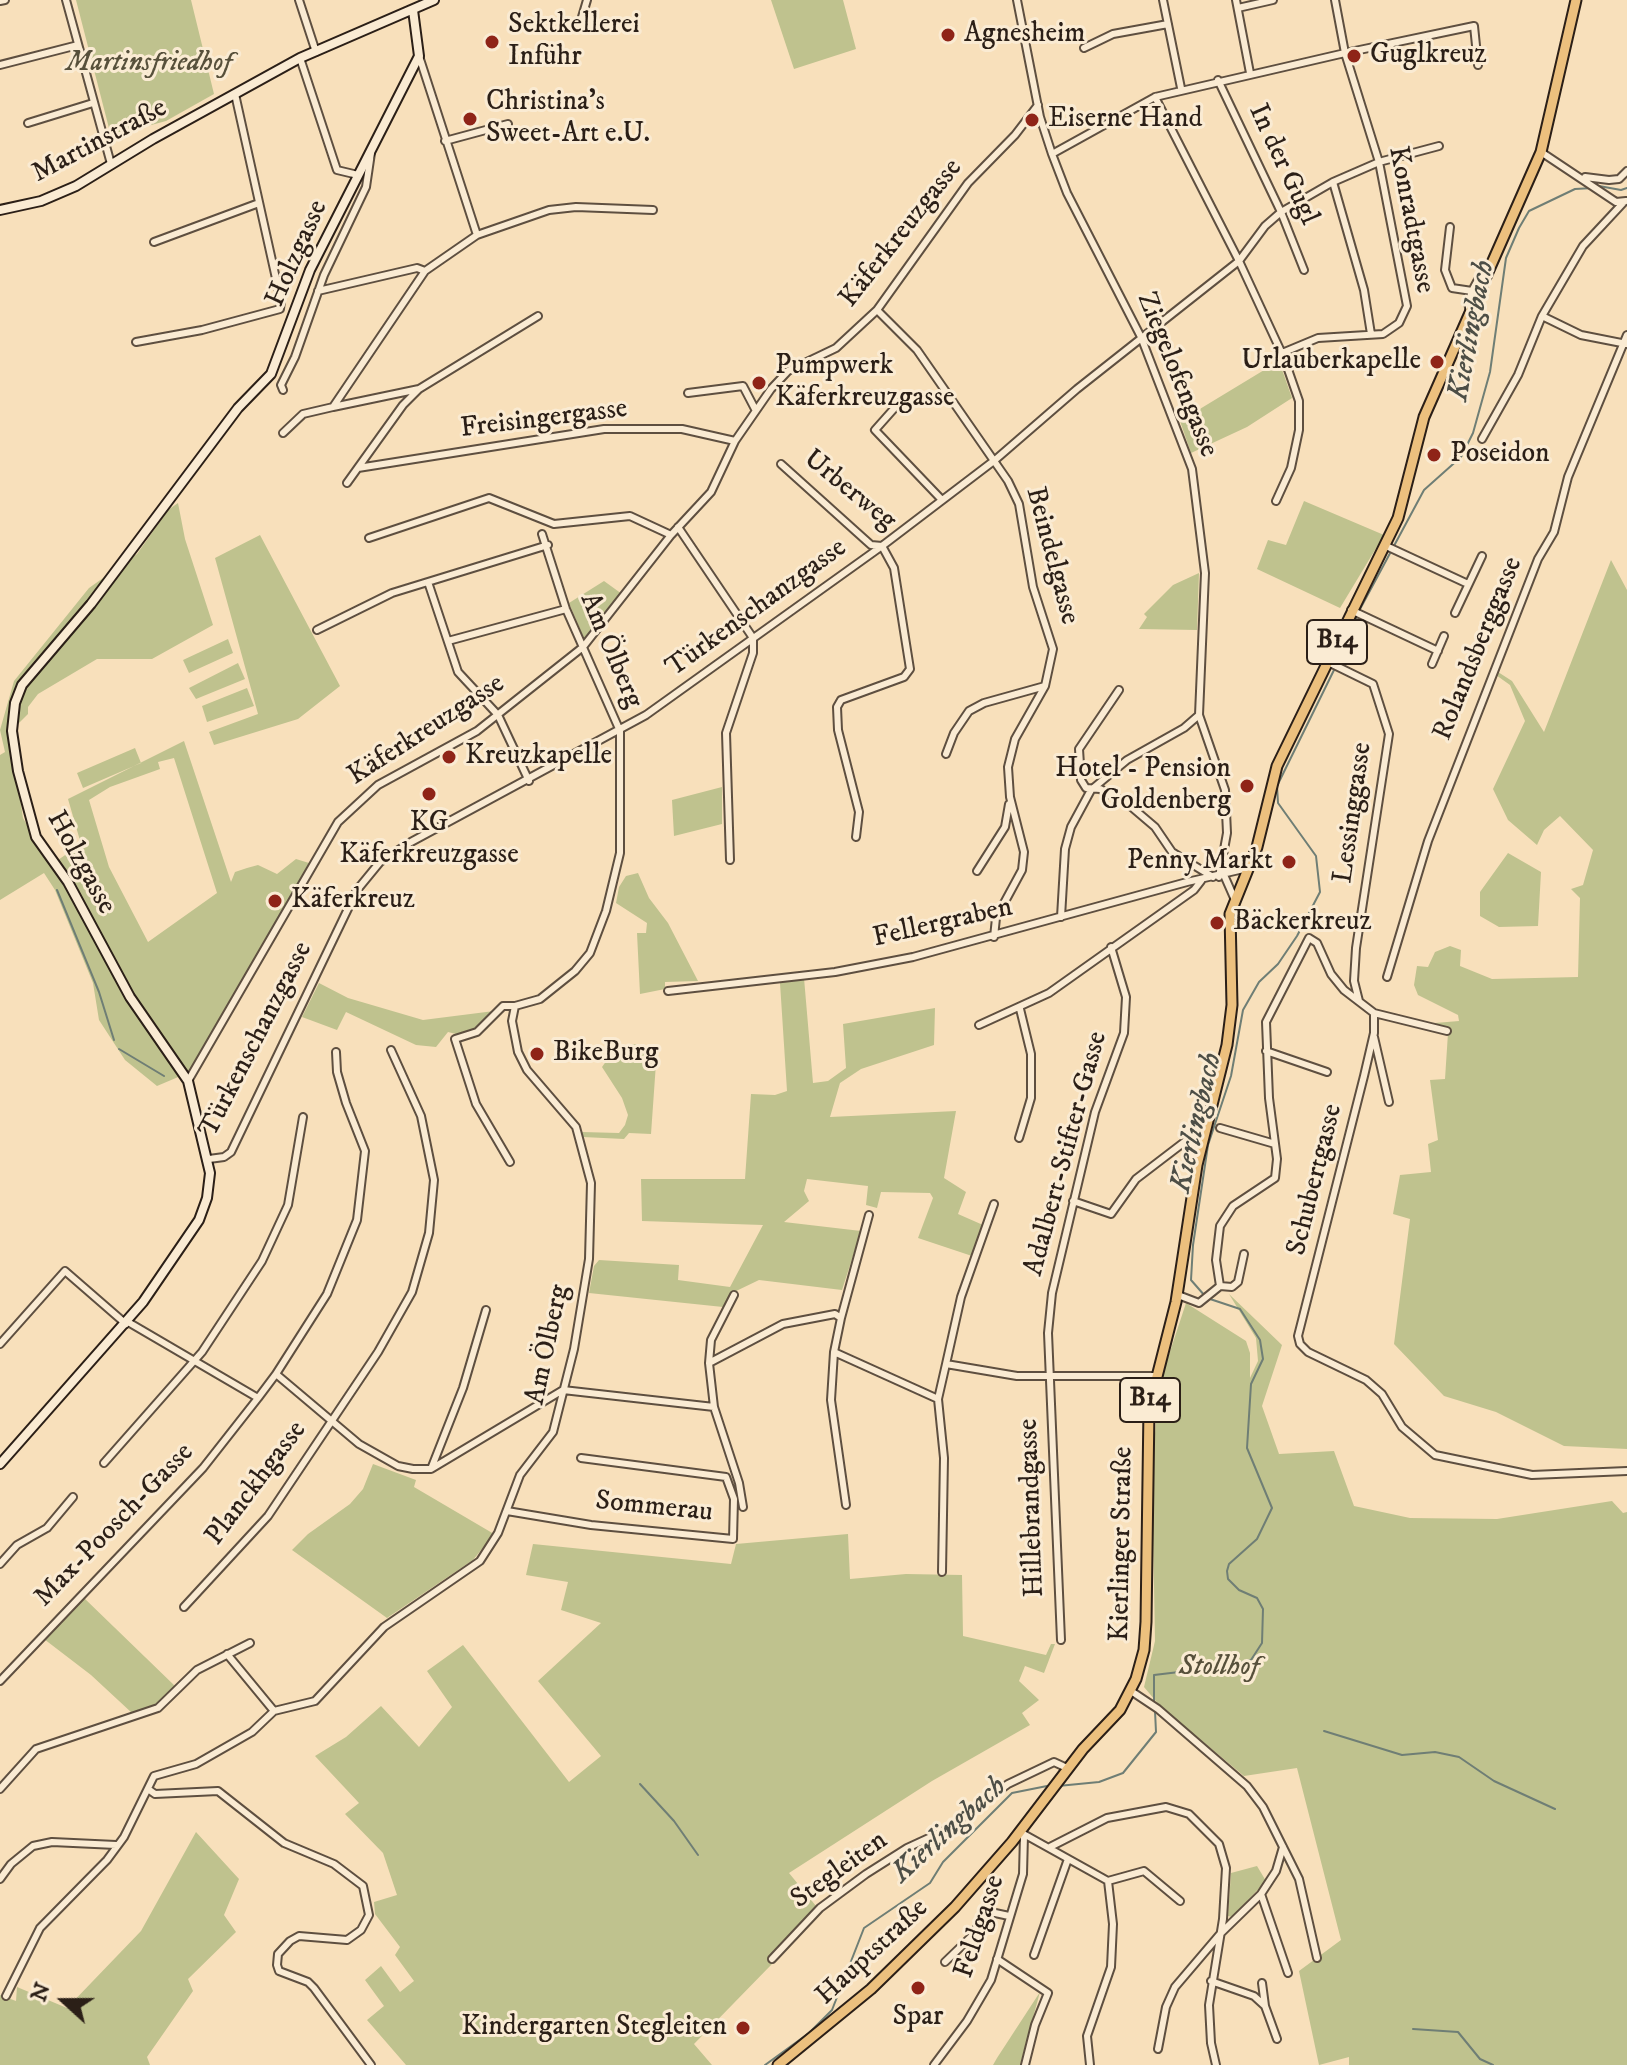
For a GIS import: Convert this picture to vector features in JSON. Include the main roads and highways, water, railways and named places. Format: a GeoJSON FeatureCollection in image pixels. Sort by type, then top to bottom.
{"type":"FeatureCollection","features":[{"type":"Feature","properties":{"kind":"main road","name":"Kierlinger Straße"},"geometry":{"type":"LineString","coordinates":[[1050,1791],[1120,1710],[1140,1667],[1145,1638],[1147,1433],[1155,1376],[1178,1295],[1205,1134],[1219,1086],[1231,1021],[1228,940],[1235,900],[1260,834],[1272,779],[1333,664],[1355,612],[1389,547],[1424,417],[1541,152],[1576,0]]}},
{"type":"Feature","properties":{"kind":"main road","name":"Hauptstraße"},"geometry":{"type":"LineString","coordinates":[[778,2065],[864,1995],[930,1932],[1022,1833],[1050,1791]]}},
{"type":"Feature","properties":{"kind":"waterway","name":"Kierlingbach"},"geometry":{"type":"LineString","coordinates":[[1599,186],[1621,190],[1627,188]]}},
{"type":"Feature","properties":{"kind":"waterway","name":"Kierlingbach"},"geometry":{"type":"LineString","coordinates":[[1359,611],[1424,490],[1461,457],[1473,433],[1490,372],[1506,258],[1519,228],[1529,211],[1575,189],[1593,188]]}},
{"type":"Feature","properties":{"kind":"waterway","name":"Kierlingbach"},"geometry":{"type":"LineString","coordinates":[[1338,663],[1357,617]]}},
{"type":"Feature","properties":{"kind":"waterway","name":"Kierlingbach"},"geometry":{"type":"LineString","coordinates":[[1205,1296],[1191,1280],[1193,1245],[1208,1145],[1231,1076],[1243,1010],[1259,982],[1278,964],[1297,936],[1320,892],[1316,856],[1278,803],[1277,786],[1335,668]]}},
{"type":"Feature","properties":{"kind":"waterway"},"geometry":{"type":"LineString","coordinates":[[57,890],[99,992],[114,1040]]}},
{"type":"Feature","properties":{"kind":"waterway"},"geometry":{"type":"LineString","coordinates":[[119,1049],[164,1076]]}},
{"type":"Feature","properties":{"kind":"waterway","name":"Kierlingbach"},"geometry":{"type":"LineString","coordinates":[[1154,1705],[1154,1675],[1251,1660],[1262,1643],[1263,1609],[1257,1598],[1239,1590],[1228,1579],[1227,1571],[1229,1564],[1257,1539],[1272,1508],[1247,1448],[1251,1384],[1263,1359],[1260,1340],[1240,1309],[1210,1299]]}},
{"type":"Feature","properties":{"kind":"waterway","name":"Kierlingbach"},"geometry":{"type":"LineString","coordinates":[[1058,1786],[1099,1782],[1123,1773],[1156,1732],[1155,1711]]}},
{"type":"Feature","properties":{"kind":"waterway"},"geometry":{"type":"LineString","coordinates":[[1324,1731],[1402,1755],[1435,1752],[1459,1757],[1494,1781],[1555,1809]]}},
{"type":"Feature","properties":{"kind":"waterway"},"geometry":{"type":"LineString","coordinates":[[640,1784],[674,1821],[698,1855]]}},
{"type":"Feature","properties":{"kind":"waterway","name":"Kierlingbach"},"geometry":{"type":"LineString","coordinates":[[765,2065],[809,2033],[832,2010],[864,1928],[930,1883],[943,1862],[1012,1793],[1052,1785]]}},
{"type":"Feature","properties":{"kind":"waterway"},"geometry":{"type":"LineString","coordinates":[[1413,2029],[1458,2032],[1480,2059],[1493,2065]]}},
{"type":"Feature","properties":{"kind":"place","name":"Agnesheim"},"geometry":{"type":"Point","coordinates":[948,35]}},
{"type":"Feature","properties":{"kind":"place","name":"Sektkellerei Inführ"},"geometry":{"type":"Point","coordinates":[492,42]}},
{"type":"Feature","properties":{"kind":"place","name":"Guglkreuz"},"geometry":{"type":"Point","coordinates":[1354,56]}},
{"type":"Feature","properties":{"kind":"place","name":"Christina's Sweet-Art e.U."},"geometry":{"type":"Point","coordinates":[470,119]}},
{"type":"Feature","properties":{"kind":"place","name":"Eiserne Hand"},"geometry":{"type":"Point","coordinates":[1032,120]}},
{"type":"Feature","properties":{"kind":"place","name":"Urlauberkapelle"},"geometry":{"type":"Point","coordinates":[1437,362]}},
{"type":"Feature","properties":{"kind":"place","name":"Pumpwerk Käferkreuzgasse"},"geometry":{"type":"Point","coordinates":[759,383]}},
{"type":"Feature","properties":{"kind":"place","name":"Poseidon"},"geometry":{"type":"Point","coordinates":[1434,455]}},
{"type":"Feature","properties":{"kind":"place","name":"Kreuzkapelle"},"geometry":{"type":"Point","coordinates":[449,757]}},
{"type":"Feature","properties":{"kind":"place","name":"Hotel - Pension Goldenberg"},"geometry":{"type":"Point","coordinates":[1247,786]}},
{"type":"Feature","properties":{"kind":"place","name":"KG Käferkreuzgasse"},"geometry":{"type":"Point","coordinates":[429,794]}},
{"type":"Feature","properties":{"kind":"place","name":"Penny Markt"},"geometry":{"type":"Point","coordinates":[1289,862]}},
{"type":"Feature","properties":{"kind":"place","name":"Käferkreuz"},"geometry":{"type":"Point","coordinates":[275,901]}},
{"type":"Feature","properties":{"kind":"place","name":"Bäckerkreuz"},"geometry":{"type":"Point","coordinates":[1217,923]}},
{"type":"Feature","properties":{"kind":"place","name":"BikeBurg"},"geometry":{"type":"Point","coordinates":[537,1054]}},
{"type":"Feature","properties":{"kind":"place","name":"Spar"},"geometry":{"type":"Point","coordinates":[918,1988]}},
{"type":"Feature","properties":{"kind":"place","name":"Kindergarten Stegleiten"},"geometry":{"type":"Point","coordinates":[743,2028]}},
{"type":"Feature","properties":{"kind":"park label","name":"Martinsfriedhof"},"geometry":{"type":"Point","coordinates":[149,64]}},
{"type":"Feature","properties":{"kind":"park label","name":"Stollhof"},"geometry":{"type":"Point","coordinates":[1219,1668]}}]}
